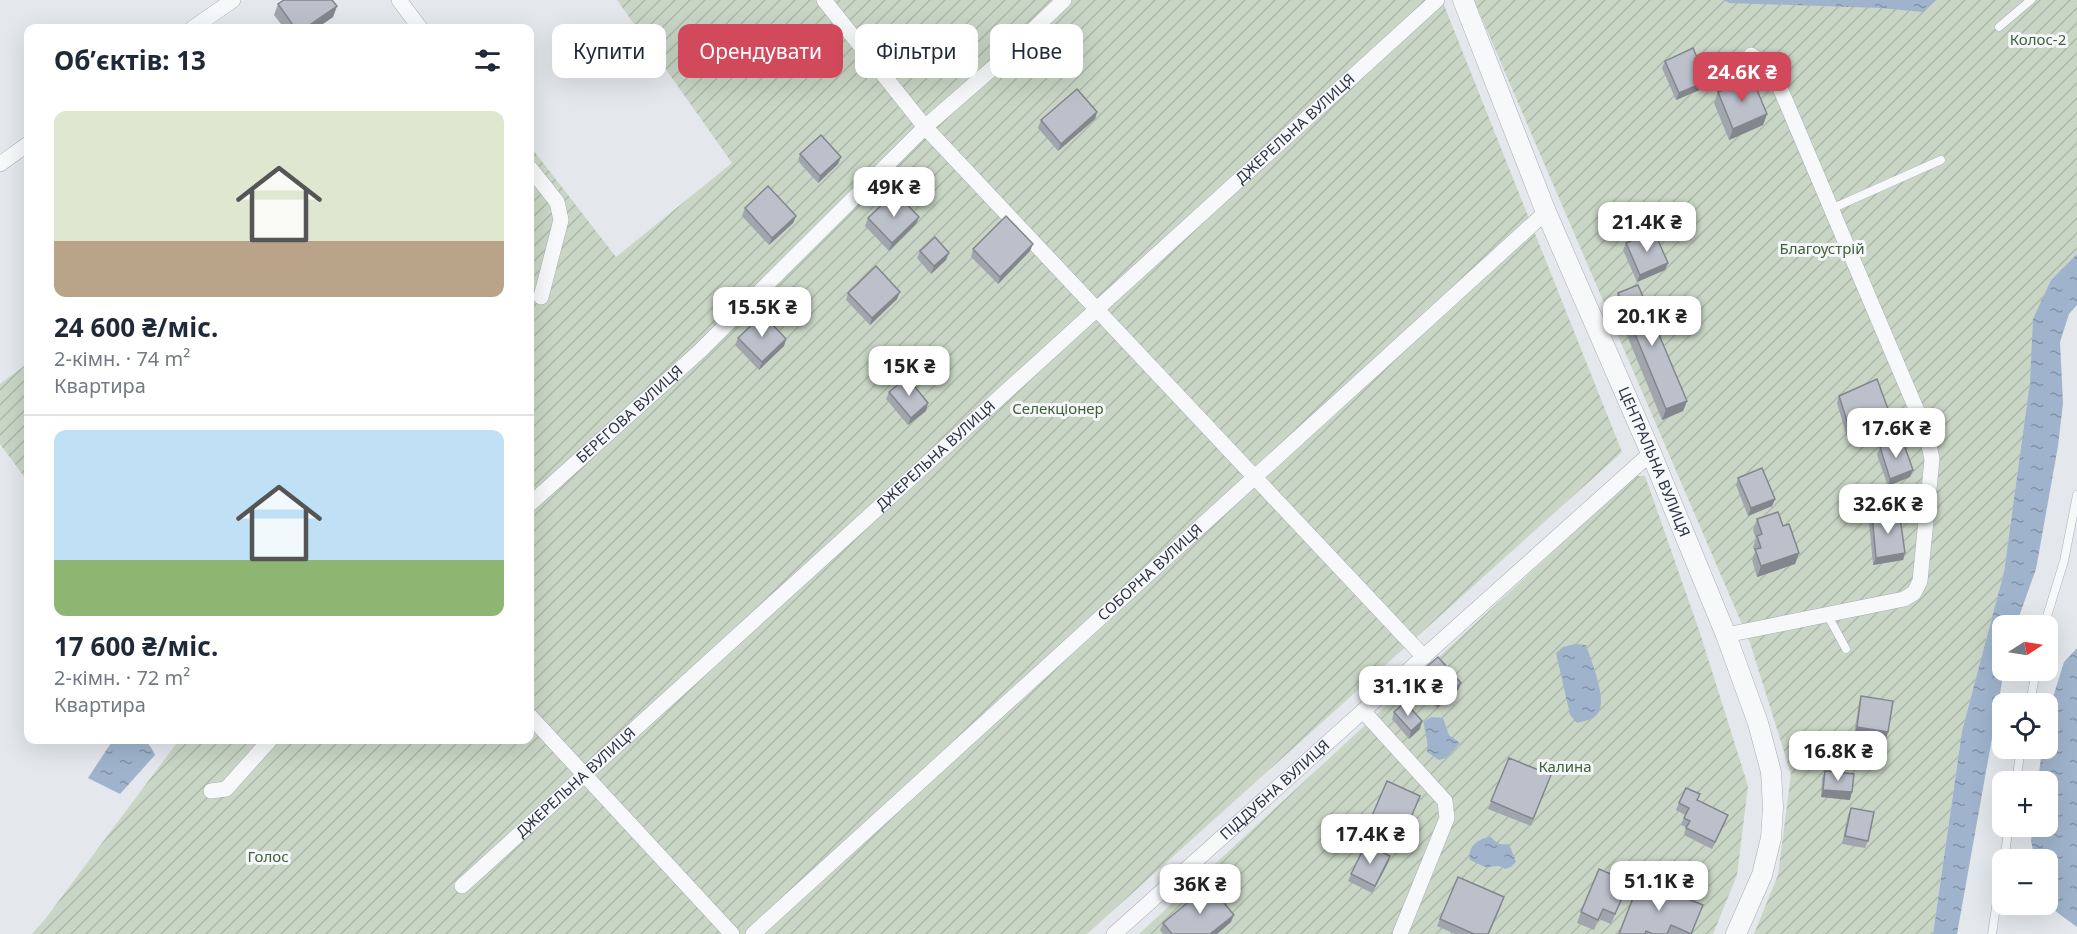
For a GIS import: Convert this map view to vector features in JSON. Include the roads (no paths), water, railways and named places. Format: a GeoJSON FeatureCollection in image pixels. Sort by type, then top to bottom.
{"type":"FeatureCollection","features":[{"type":"Feature","properties":{"kind":"street"},"geometry":{"type":"LineString","coordinates":[[199,24],[233,0]]}},
{"type":"Feature","properties":{"kind":"street"},"geometry":{"type":"LineString","coordinates":[[399,0],[417,24]]}},
{"type":"Feature","properties":{"kind":"street"},"geometry":{"type":"LineString","coordinates":[[824,0],[925,127],[1424,657]]}},
{"type":"Feature","properties":{"kind":"street","name":"БЕРЕГОВА ВУЛИЦЯ"},"geometry":{"type":"LineString","coordinates":[[534,500],[700,351],[925,127],[996,66],[1064,0]]}},
{"type":"Feature","properties":{"kind":"street","name":"ДЖЕРЕЛЬНА ВУЛИЦЯ"},"geometry":{"type":"LineString","coordinates":[[462,886],[1437,0]]}},
{"type":"Feature","properties":{"kind":"street","name":"ЦЕНТРАЛЬНА ВУЛИЦЯ"},"geometry":{"type":"LineString","coordinates":[[1462,0],[1546,212],[1651,453],[1726,634],[1758,723],[1771,772],[1773,807],[1771,838],[1762,875],[1736,934]]}},
{"type":"Feature","properties":{"kind":"street"},"geometry":{"type":"LineString","coordinates":[[1726,634],[1904,599],[1914,593],[1920,581],[1932,459],[1926,432],[1772,69],[1751,55]]}},
{"type":"Feature","properties":{"kind":"street"},"geometry":{"type":"LineString","coordinates":[[0,165],[24,147]]}},
{"type":"Feature","properties":{"kind":"street"},"geometry":{"type":"LineString","coordinates":[[534,173],[557,202],[561,220],[541,297]]}},
{"type":"Feature","properties":{"kind":"street","name":"СОБОРНА ВУЛИЦЯ"},"geometry":{"type":"LineString","coordinates":[[753,934],[1546,212]]}},
{"type":"Feature","properties":{"kind":"street","name":"ПІДДУБНА ВУЛИЦЯ"},"geometry":{"type":"LineString","coordinates":[[1114,934],[1651,453]]}},
{"type":"Feature","properties":{"kind":"street"},"geometry":{"type":"LineString","coordinates":[[1363,711],[1445,801],[1448,818],[1400,934]]}},
{"type":"Feature","properties":{"kind":"street"},"geometry":{"type":"LineString","coordinates":[[534,720],[732,934]]}},
{"type":"Feature","properties":{"kind":"street"},"geometry":{"type":"LineString","coordinates":[[211,790],[226,789],[266,744]]}},
{"type":"Feature","properties":{"kind":"lane"},"geometry":{"type":"LineString","coordinates":[[1999,27],[2031,0]]}},
{"type":"Feature","properties":{"kind":"lane"},"geometry":{"type":"LineString","coordinates":[[1832,208],[1941,160]]}},
{"type":"Feature","properties":{"kind":"lane"},"geometry":{"type":"LineString","coordinates":[[2047,615],[2064,561],[2077,495]]}},
{"type":"Feature","properties":{"kind":"lane"},"geometry":{"type":"LineString","coordinates":[[1827,614],[1846,649]]}},
{"type":"Feature","properties":{"kind":"lane"},"geometry":{"type":"LineString","coordinates":[[1992,934],[1995,915]]}},
{"type":"Feature","properties":{"kind":"water"},"geometry":{"type":"Polygon","coordinates":[[[1724,0],[1936,0],[1923,12],[1880,8],[1729,3],[1724,0]]]}},
{"type":"Feature","properties":{"kind":"water"},"geometry":{"type":"Polygon","coordinates":[[[2077,254],[2077,305],[2069,314],[2060,342],[2063,403],[2058,446],[2036,569],[2020,615],[1993,615],[2004,572],[2030,381],[2033,319],[2051,280],[2077,254]]]}},
{"type":"Feature","properties":{"kind":"water"},"geometry":{"type":"Polygon","coordinates":[[[1992,617],[1992,681],[2002,681],[2000,693],[1992,693],[1992,738],[1957,934],[1933,934],[1962,731],[1992,617]]]}},
{"type":"Feature","properties":{"kind":"water"},"geometry":{"type":"Polygon","coordinates":[[[1575,644],[1586,645],[1598,680],[1601,699],[1601,707],[1594,717],[1577,723],[1570,715],[1556,653],[1563,647],[1575,644]]]}},
{"type":"Feature","properties":{"kind":"water"},"geometry":{"type":"Polygon","coordinates":[[[2077,648],[2077,927],[2058,913],[2058,849],[2033,849],[2031,841],[2032,837],[2058,837],[2058,771],[2039,771],[2041,759],[2058,759],[2058,693],[2054,693],[2064,662],[2077,648]]]}},
{"type":"Feature","properties":{"kind":"water"},"geometry":{"type":"Polygon","coordinates":[[[1431,717],[1443,718],[1449,735],[1460,743],[1446,758],[1439,760],[1427,752],[1424,722],[1431,717]]]}},
{"type":"Feature","properties":{"kind":"water"},"geometry":{"type":"Polygon","coordinates":[[[110,744],[148,744],[155,755],[120,794],[88,778],[110,744]]]}},
{"type":"Feature","properties":{"kind":"water"},"geometry":{"type":"Polygon","coordinates":[[[1491,837],[1499,844],[1509,844],[1516,862],[1511,867],[1505,869],[1499,866],[1485,867],[1470,860],[1472,847],[1482,839],[1491,837]]]}},
{"type":"Feature","properties":{"kind":"park label","name":"Колос-2"},"geometry":{"type":"Point","coordinates":[2038,40]}},
{"type":"Feature","properties":{"kind":"park label","name":"Благоустрій"},"geometry":{"type":"Point","coordinates":[1822,249]}},
{"type":"Feature","properties":{"kind":"park label","name":"Селекціонер"},"geometry":{"type":"Point","coordinates":[1058,409]}},
{"type":"Feature","properties":{"kind":"park label","name":"Калина"},"geometry":{"type":"Point","coordinates":[1565,767]}},
{"type":"Feature","properties":{"kind":"park label","name":"Голос"},"geometry":{"type":"Point","coordinates":[268,857]}}]}
